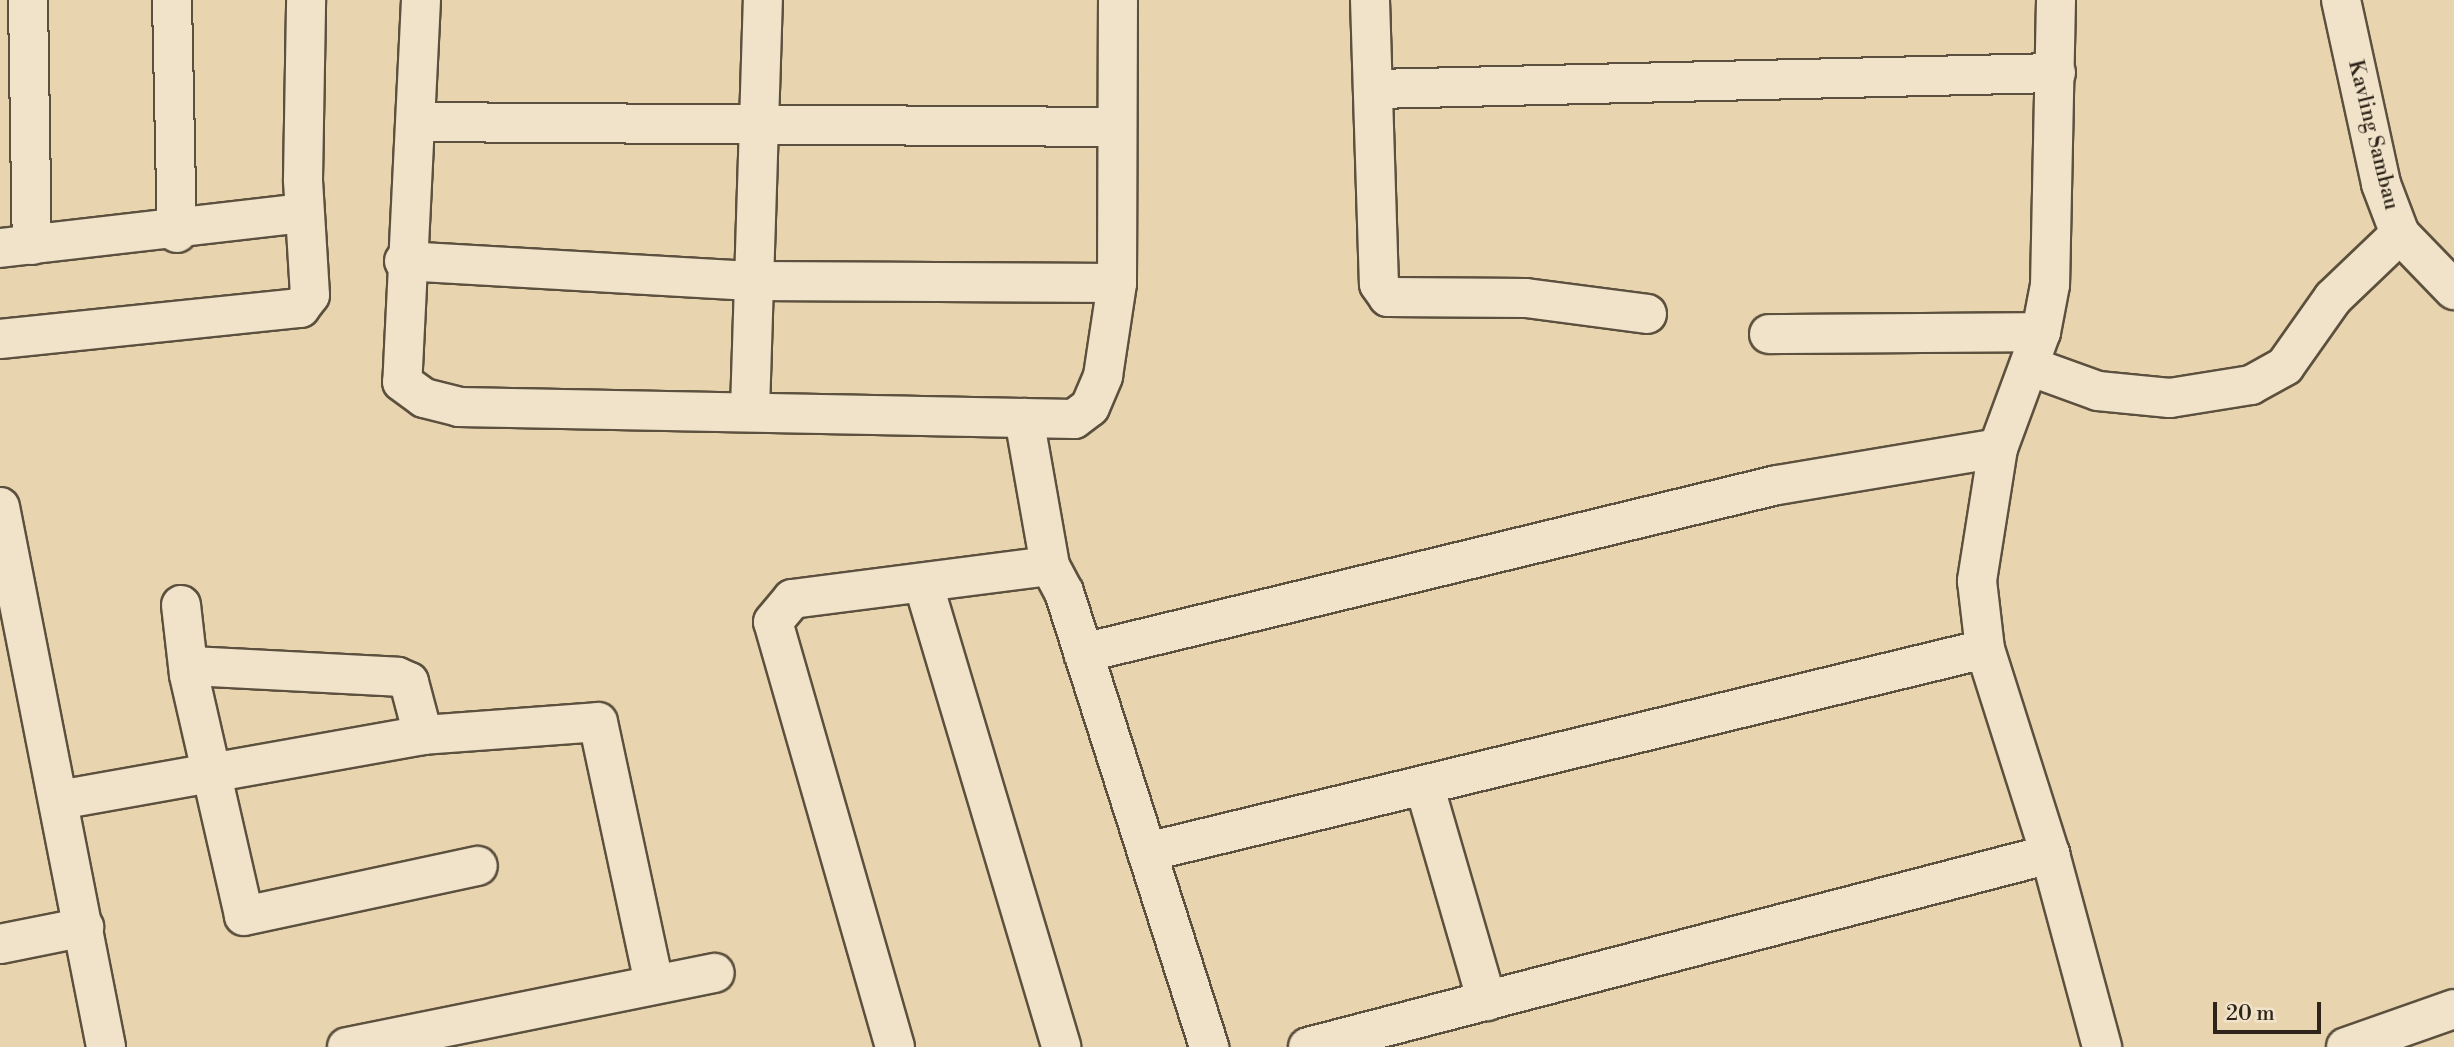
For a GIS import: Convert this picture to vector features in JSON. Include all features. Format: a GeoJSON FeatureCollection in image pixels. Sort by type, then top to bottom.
{"type":"FeatureCollection","features":[{"type":"Feature","properties":{"kind":"street"},"geometry":{"type":"LineString","coordinates":[[28,0],[16,247],[177,233],[304,213]]}},
{"type":"Feature","properties":{"kind":"street"},"geometry":{"type":"LineString","coordinates":[[172,0],[177,233]]}},
{"type":"Feature","properties":{"kind":"street"},"geometry":{"type":"LineString","coordinates":[[0,339],[300,308],[310,295],[304,213],[306,0]]}},
{"type":"Feature","properties":{"kind":"street"},"geometry":{"type":"LineString","coordinates":[[421,0],[416,122],[404,261],[402,382],[424,398],[459,407],[750,410],[1074,419],[1090,407],[1103,376],[1117,283],[1115,127],[1118,0]]}},
{"type":"Feature","properties":{"kind":"street"},"geometry":{"type":"LineString","coordinates":[[750,410],[763,0]]}},
{"type":"Feature","properties":{"kind":"street"},"geometry":{"type":"LineString","coordinates":[[1370,0],[1376,89],[1379,284],[1388,297],[1526,298],[1647,314]]}},
{"type":"Feature","properties":{"kind":"street"},"geometry":{"type":"LineString","coordinates":[[2056,0],[2050,285],[2035,349],[1998,448],[1977,581],[1984,649],[2050,854],[2102,1047]]}},
{"type":"Feature","properties":{"kind":"street","name":"Kavling Sambau"},"geometry":{"type":"LineString","coordinates":[[2341,0],[2381,184],[2400,234],[2454,290]]}},
{"type":"Feature","properties":{"kind":"street"},"geometry":{"type":"LineString","coordinates":[[1376,89],[2056,73]]}},
{"type":"Feature","properties":{"kind":"street"},"geometry":{"type":"LineString","coordinates":[[416,122],[759,127],[1115,127]]}},
{"type":"Feature","properties":{"kind":"street"},"geometry":{"type":"LineString","coordinates":[[1769,334],[2035,349],[2098,391],[2170,398],[2251,385],[2285,366],[2333,298],[2400,234]]}},
{"type":"Feature","properties":{"kind":"street"},"geometry":{"type":"LineString","coordinates":[[404,261],[755,281],[1117,283]]}},
{"type":"Feature","properties":{"kind":"street"},"geometry":{"type":"LineString","coordinates":[[1024,418],[1051,566],[1083,653],[1209,1047]]}},
{"type":"Feature","properties":{"kind":"street"},"geometry":{"type":"LineString","coordinates":[[1083,653],[1777,485],[1998,448]]}},
{"type":"Feature","properties":{"kind":"street"},"geometry":{"type":"LineString","coordinates":[[0,507],[85,927],[106,1047]]}},
{"type":"Feature","properties":{"kind":"street"},"geometry":{"type":"LineString","coordinates":[[895,1047],[773,622],[792,600],[923,586],[1051,566]]}},
{"type":"Feature","properties":{"kind":"street"},"geometry":{"type":"LineString","coordinates":[[923,586],[1061,1047]]}},
{"type":"Feature","properties":{"kind":"street"},"geometry":{"type":"LineString","coordinates":[[181,605],[210,774],[244,916],[478,866]]}},
{"type":"Feature","properties":{"kind":"street"},"geometry":{"type":"LineString","coordinates":[[1147,852],[1424,788],[1984,649]]}},
{"type":"Feature","properties":{"kind":"street"},"geometry":{"type":"LineString","coordinates":[[191,666],[398,677],[409,682],[423,735]]}},
{"type":"Feature","properties":{"kind":"street"},"geometry":{"type":"LineString","coordinates":[[59,800],[423,735],[598,722],[654,984]]}},
{"type":"Feature","properties":{"kind":"street"},"geometry":{"type":"LineString","coordinates":[[1424,788],[1487,1001]]}},
{"type":"Feature","properties":{"kind":"street"},"geometry":{"type":"LineString","coordinates":[[1308,1047],[2050,854]]}},
{"type":"Feature","properties":{"kind":"street"},"geometry":{"type":"LineString","coordinates":[[0,944],[85,927]]}},
{"type":"Feature","properties":{"kind":"street"},"geometry":{"type":"LineString","coordinates":[[347,1047],[715,973]]}},
{"type":"Feature","properties":{"kind":"street"},"geometry":{"type":"LineString","coordinates":[[2346,1047],[2454,1009]]}}]}
